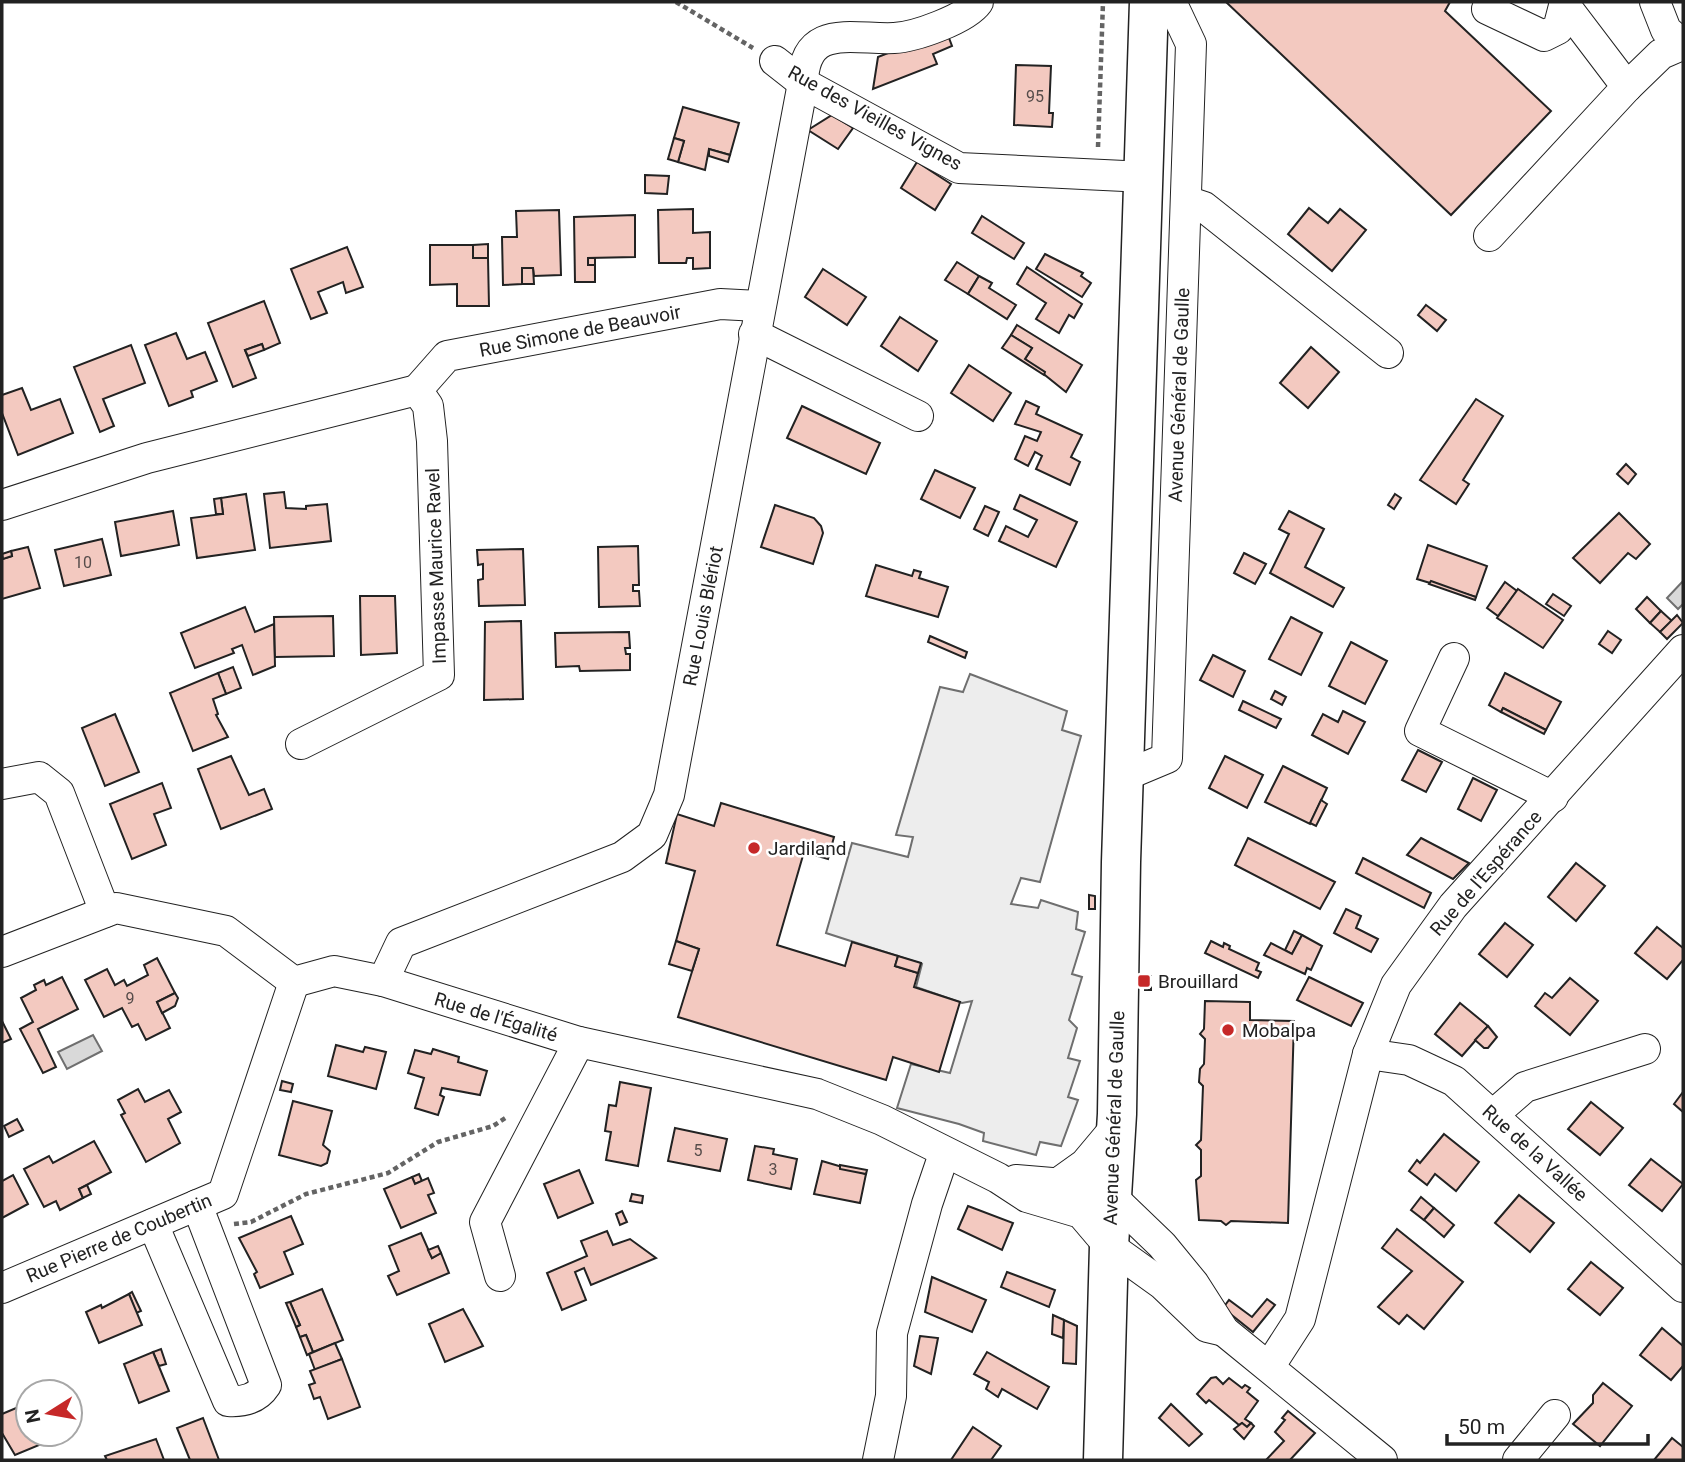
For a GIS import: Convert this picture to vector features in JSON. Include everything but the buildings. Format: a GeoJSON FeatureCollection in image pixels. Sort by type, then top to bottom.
{"type":"FeatureCollection","features":[{"type":"Feature","properties":{"kind":"main road","name":"Avenue Général de Gaulle"},"geometry":{"type":"LineString","coordinates":[[1102,1460],[1116,1127],[1124,776],[1149,2]]}},
{"type":"Feature","properties":{"kind":"street","name":"Rue Louis Blériot"},"geometry":{"type":"LineString","coordinates":[[383,981],[401,943],[622,857],[652,835],[669,794],[803,83],[803,63],[814,47],[832,38],[895,38],[952,21],[978,2]]}},
{"type":"Feature","properties":{"kind":"street","name":"Avenue Général de Gaulle"},"geometry":{"type":"LineString","coordinates":[[1124,776],[1167,758],[1191,44],[1174,8],[1156,2]]}},
{"type":"Feature","properties":{"kind":"street"},"geometry":{"type":"LineString","coordinates":[[1489,236],[1627,87],[1661,54],[1683,45],[1666,30],[1655,2]]}},
{"type":"Feature","properties":{"kind":"street"},"geometry":{"type":"LineString","coordinates":[[1565,3],[1627,87]]}},
{"type":"Feature","properties":{"kind":"street"},"geometry":{"type":"LineString","coordinates":[[1487,9],[1544,36],[1558,29],[1565,3]]}},
{"type":"Feature","properties":{"kind":"street","name":"Rue des Vieilles Vignes"},"geometry":{"type":"LineString","coordinates":[[775,61],[803,83],[959,168],[1145,177]]}},
{"type":"Feature","properties":{"kind":"street"},"geometry":{"type":"LineString","coordinates":[[1186,201],[1204,207],[1388,353]]}},
{"type":"Feature","properties":{"kind":"street","name":"Rue Simone de Beauvoir"},"geometry":{"type":"LineString","coordinates":[[417,390],[447,356],[720,304],[757,320]]}},
{"type":"Feature","properties":{"kind":"street"},"geometry":{"type":"LineString","coordinates":[[757,320],[918,416]]}},
{"type":"Feature","properties":{"kind":"street"},"geometry":{"type":"LineString","coordinates":[[2,505],[147,458],[417,390]]}},
{"type":"Feature","properties":{"kind":"street","name":"Impasse Maurice Ravel"},"geometry":{"type":"LineString","coordinates":[[301,744],[439,676],[432,441],[428,406],[417,390]]}},
{"type":"Feature","properties":{"kind":"street","name":"Rue de l'Espérance"},"geometry":{"type":"LineString","coordinates":[[1269,1367],[1300,1319],[1368,1054],[1396,985],[1453,906],[1683,650]]}},
{"type":"Feature","properties":{"kind":"street"},"geometry":{"type":"LineString","coordinates":[[1454,658],[1420,730],[1553,797]]}},
{"type":"Feature","properties":{"kind":"street"},"geometry":{"type":"LineString","coordinates":[[2,784],[39,777],[59,793],[105,912]]}},
{"type":"Feature","properties":{"kind":"street"},"geometry":{"type":"LineString","coordinates":[[2,952],[116,908],[226,931],[294,982]]}},
{"type":"Feature","properties":{"kind":"street","name":"Rue de l'Égalité"},"geometry":{"type":"LineString","coordinates":[[294,982],[334,971],[383,981],[579,1042],[817,1094],[882,1120],[944,1154],[998,1178],[1027,1197],[1081,1213],[1109,1246],[1162,1284],[1207,1327],[1224,1331]]}},
{"type":"Feature","properties":{"kind":"street","name":"Rue Pierre de Coubertin"},"geometry":{"type":"LineString","coordinates":[[2,1288],[153,1224],[201,1217],[223,1194],[294,982]]}},
{"type":"Feature","properties":{"kind":"street"},"geometry":{"type":"LineString","coordinates":[[500,1276],[485,1222],[579,1042]]}},
{"type":"Feature","properties":{"kind":"street"},"geometry":{"type":"LineString","coordinates":[[1494,1114],[1525,1087],[1645,1049]]}},
{"type":"Feature","properties":{"kind":"street","name":"Rue de la Vallée"},"geometry":{"type":"LineString","coordinates":[[1368,1054],[1409,1060],[1454,1081],[1494,1114],[1683,1287]]}},
{"type":"Feature","properties":{"kind":"street"},"geometry":{"type":"LineString","coordinates":[[1057,1184],[1085,1164],[1116,1127]]}},
{"type":"Feature","properties":{"kind":"street"},"geometry":{"type":"LineString","coordinates":[[878,1460],[891,1396],[892,1333],[926,1205],[944,1154]]}},
{"type":"Feature","properties":{"kind":"street","name":"Rue de l'Égalité"},"geometry":{"type":"LineString","coordinates":[[998,1178],[1088,1186],[1111,1196]]}},
{"type":"Feature","properties":{"kind":"street"},"geometry":{"type":"LineString","coordinates":[[1111,1196],[1162,1245],[1194,1283],[1224,1331],[1382,1460]]}},
{"type":"Feature","properties":{"kind":"street"},"geometry":{"type":"LineString","coordinates":[[153,1224],[228,1401],[242,1402],[260,1394],[266,1384],[201,1217]]}},
{"type":"Feature","properties":{"kind":"street"},"geometry":{"type":"LineString","coordinates":[[1518,1460],[1555,1415]]}},
{"type":"Feature","properties":{"kind":"path"},"geometry":{"type":"LineString","coordinates":[[676,2],[775,61]]}},
{"type":"Feature","properties":{"kind":"path"},"geometry":{"type":"LineString","coordinates":[[1103,2],[1097,147],[1109,149]]}},
{"type":"Feature","properties":{"kind":"path"},"geometry":{"type":"LineString","coordinates":[[201,1217],[251,1222],[306,1194],[388,1173],[438,1142],[492,1126],[515,1112]]}},
{"type":"Feature","properties":{"kind":"shaded area"},"geometry":{"type":"Polygon","coordinates":[[[1683,581],[1683,604],[1678,609],[1667,598],[1683,581]]]}},
{"type":"Feature","properties":{"kind":"shaded area"},"geometry":{"type":"Polygon","coordinates":[[[970,674],[1067,711],[1062,730],[1081,736],[1040,882],[1021,878],[1011,904],[1038,908],[1041,900],[1078,912],[1076,929],[1085,932],[1072,974],[1082,977],[1069,1020],[1077,1028],[1068,1058],[1080,1061],[1068,1097],[1078,1100],[1061,1146],[1040,1142],[1036,1155],[983,1141],[984,1133],[959,1124],[897,1108],[911,1064],[950,1073],[972,1001],[962,1003],[916,987],[922,964],[826,933],[852,843],[908,857],[913,837],[896,835],[940,687],[963,692],[970,674]]]}},
{"type":"Feature","properties":{"kind":"shaded area"},"geometry":{"type":"Polygon","coordinates":[[[93,1035],[102,1051],[67,1069],[58,1052],[93,1035]]]}},
{"type":"Feature","properties":{"kind":"place","name":"Jardiland"},"geometry":{"type":"Point","coordinates":[754,848]}},
{"type":"Feature","properties":{"kind":"place","name":"Brouillard"},"geometry":{"type":"Point","coordinates":[1144,981]}},
{"type":"Feature","properties":{"kind":"place","name":"Mobalpa"},"geometry":{"type":"Point","coordinates":[1228,1030]}}]}
